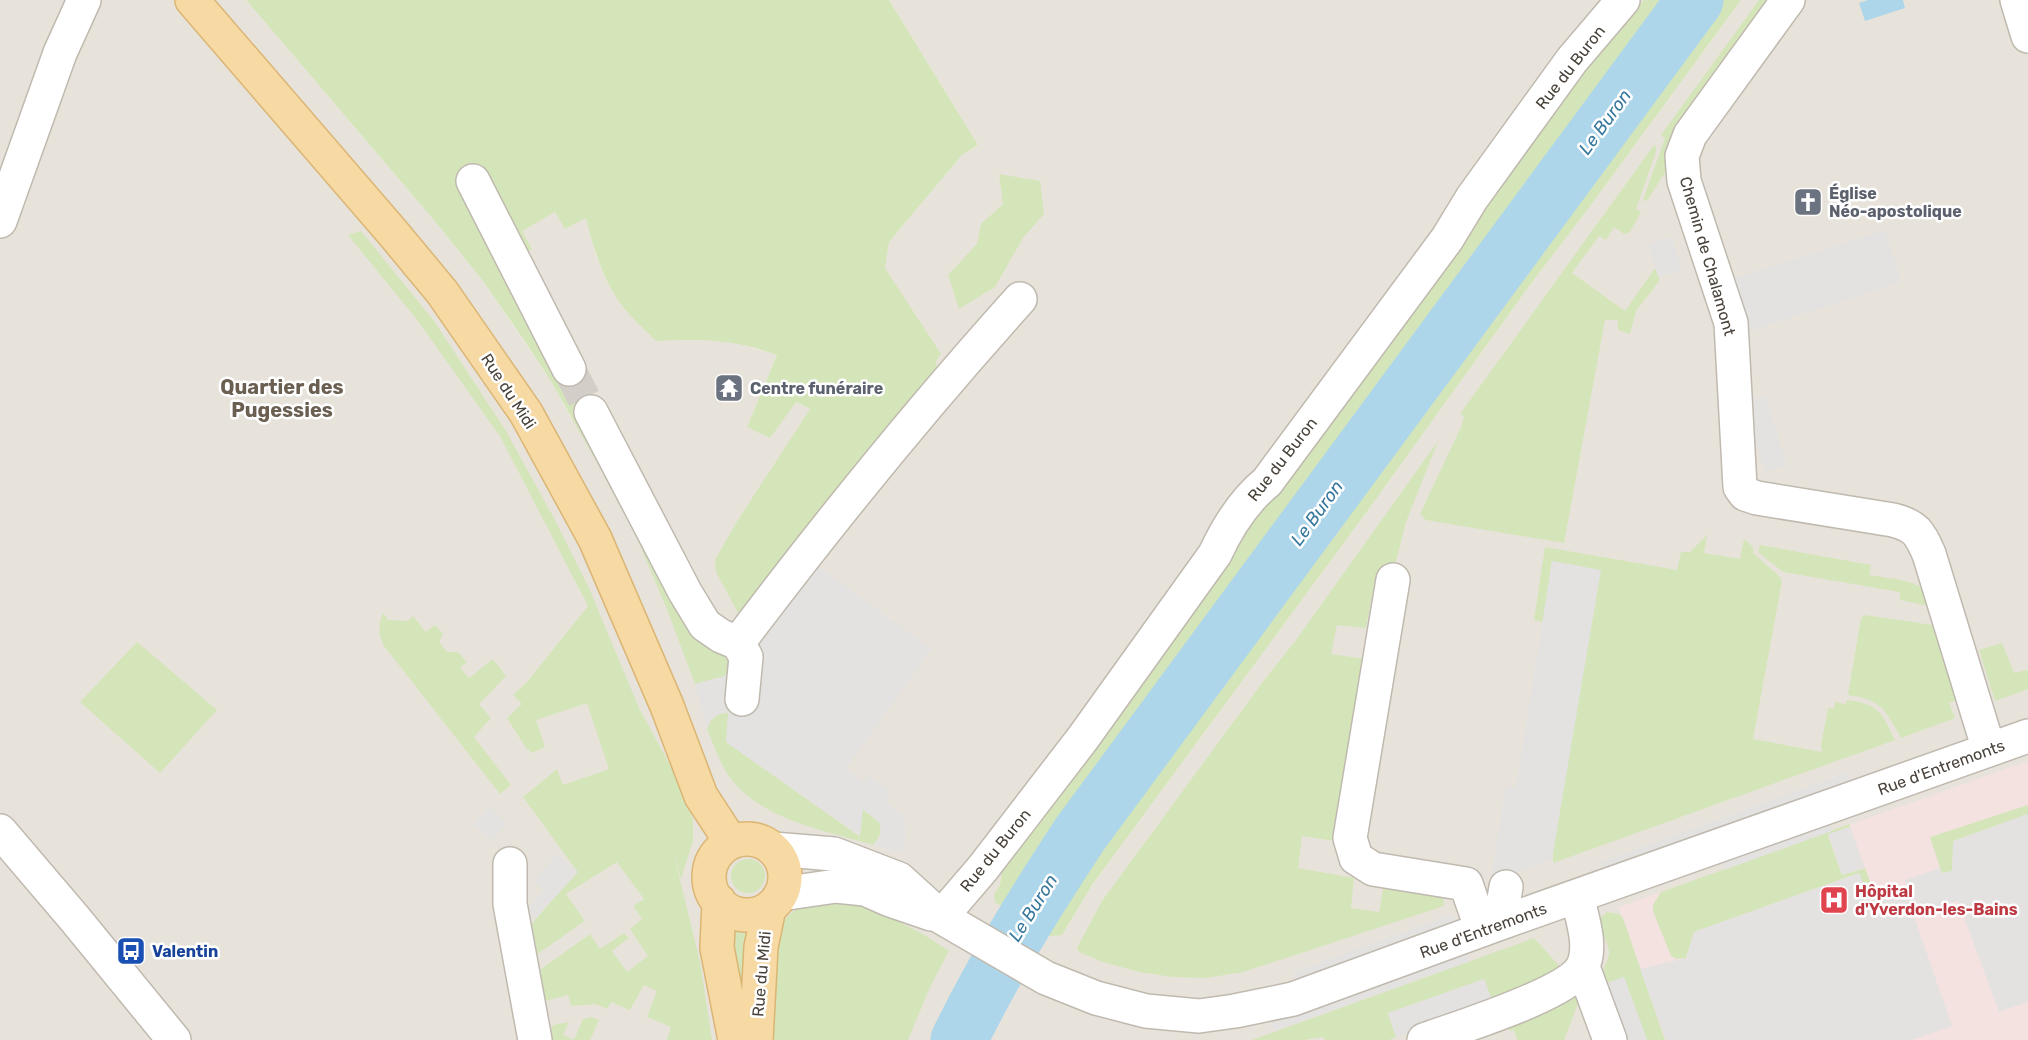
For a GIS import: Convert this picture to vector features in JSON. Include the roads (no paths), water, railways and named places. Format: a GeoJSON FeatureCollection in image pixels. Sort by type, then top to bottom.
{"type":"FeatureCollection","features":[{"type":"Feature","properties":{"kind":"main road","name":"Rue du Midi"},"geometry":{"type":"LineString","coordinates":[[192,0],[393,232],[442,292],[526,413],[595,539],[667,706],[701,796],[731,842]]}},
{"type":"Feature","properties":{"kind":"main road"},"geometry":{"type":"LineString","coordinates":[[753,839],[773,849],[781,859],[784,870],[784,882],[775,901],[761,912],[743,914],[734,912],[719,902],[712,892],[710,869],[714,858],[722,849],[731,842],[753,839]]}},
{"type":"Feature","properties":{"kind":"main road","name":"Rue du Midi"},"geometry":{"type":"LineString","coordinates":[[756,1040],[761,947],[775,901]]}},
{"type":"Feature","properties":{"kind":"main road","name":"Rue du Midi"},"geometry":{"type":"LineString","coordinates":[[719,902],[717,948],[735,1040]]}},
{"type":"Feature","properties":{"kind":"street"},"geometry":{"type":"LineString","coordinates":[[0,221],[60,53],[84,0]]}},
{"type":"Feature","properties":{"kind":"street"},"geometry":{"type":"LineString","coordinates":[[60,53],[90,17],[111,0]]}},
{"type":"Feature","properties":{"kind":"street"},"geometry":{"type":"LineString","coordinates":[[175,0],[216,29]]}},
{"type":"Feature","properties":{"kind":"street","name":"Rue du Buron"},"geometry":{"type":"LineString","coordinates":[[941,917],[983,868],[1083,738],[1215,554],[1221,540],[1254,493],[1267,482],[1447,239],[1472,198],[1572,60],[1623,0]]}},
{"type":"Feature","properties":{"kind":"street","name":"Chemin de Chalamont"},"geometry":{"type":"LineString","coordinates":[[1788,0],[1690,135],[1682,156],[1684,182],[1731,323],[1740,487],[1745,494],[1757,498],[1893,520],[1909,524],[1918,532],[1929,554],[1989,750]]}},
{"type":"Feature","properties":{"kind":"street"},"geometry":{"type":"LineString","coordinates":[[2017,0],[2028,36]]}},
{"type":"Feature","properties":{"kind":"street"},"geometry":{"type":"LineString","coordinates":[[473,181],[569,369]]}},
{"type":"Feature","properties":{"kind":"street"},"geometry":{"type":"LineString","coordinates":[[738,643],[801,559],[949,378],[1020,298]]}},
{"type":"Feature","properties":{"kind":"street"},"geometry":{"type":"LineString","coordinates":[[591,412],[685,592],[705,625],[721,636],[738,643],[746,657],[742,699]]}},
{"type":"Feature","properties":{"kind":"street"},"geometry":{"type":"LineString","coordinates":[[1393,580],[1350,838],[1356,858],[1373,869],[1466,884],[1491,927]]}},
{"type":"Feature","properties":{"kind":"street","name":"Rue d'Entremonts"},"geometry":{"type":"LineString","coordinates":[[773,849],[834,854],[876,869],[899,879],[941,917],[1038,974],[1115,1004],[1146,1011],[1198,1028],[1235,1011],[1293,999],[2028,736]]}},
{"type":"Feature","properties":{"kind":"street"},"geometry":{"type":"LineString","coordinates":[[0,831],[174,1040]]}},
{"type":"Feature","properties":{"kind":"street"},"geometry":{"type":"LineString","coordinates":[[510,864],[510,904],[535,1040]]}},
{"type":"Feature","properties":{"kind":"street","name":"Rue d'Entremonts"},"geometry":{"type":"LineString","coordinates":[[775,901],[836,886],[865,890],[941,917]]}},
{"type":"Feature","properties":{"kind":"street"},"geometry":{"type":"LineString","coordinates":[[1491,927],[1506,887]]}},
{"type":"Feature","properties":{"kind":"street"},"geometry":{"type":"LineString","coordinates":[[1424,1040],[1502,1012],[1559,988],[1576,975],[1583,967],[1587,949],[1577,896]]}},
{"type":"Feature","properties":{"kind":"street"},"geometry":{"type":"LineString","coordinates":[[1583,967],[1610,1040]]}},
{"type":"Feature","properties":{"kind":"water"},"geometry":{"type":"Polygon","coordinates":[[[1868,0],[1903,0],[1905,8],[1865,21],[1859,3],[1868,0]]]}},
{"type":"Feature","properties":{"kind":"waterway","name":"Le Buron"},"geometry":{"type":"LineString","coordinates":[[959,1040],[1016,935],[1080,834],[1695,0]]}},
{"type":"Feature","properties":{"kind":"tunnel"},"geometry":{"type":"LineString","coordinates":[[569,369],[591,412]]}},
{"type":"Feature","properties":{"kind":"place","name":"Église Néo-apostolique"},"geometry":{"type":"Point","coordinates":[1808,202]}},
{"type":"Feature","properties":{"kind":"place","name":"Centre funéraire"},"geometry":{"type":"Point","coordinates":[729,388]}},
{"type":"Feature","properties":{"kind":"place","name":"Hôpital d'Yverdon-les-Bains"},"geometry":{"type":"Point","coordinates":[1834,900]}},
{"type":"Feature","properties":{"kind":"place","name":"Valentin"},"geometry":{"type":"Point","coordinates":[131,951]}},
{"type":"Feature","properties":{"kind":"district","name":"Quartier des Pugessies"},"geometry":{"type":"Point","coordinates":[282,398]}}]}
